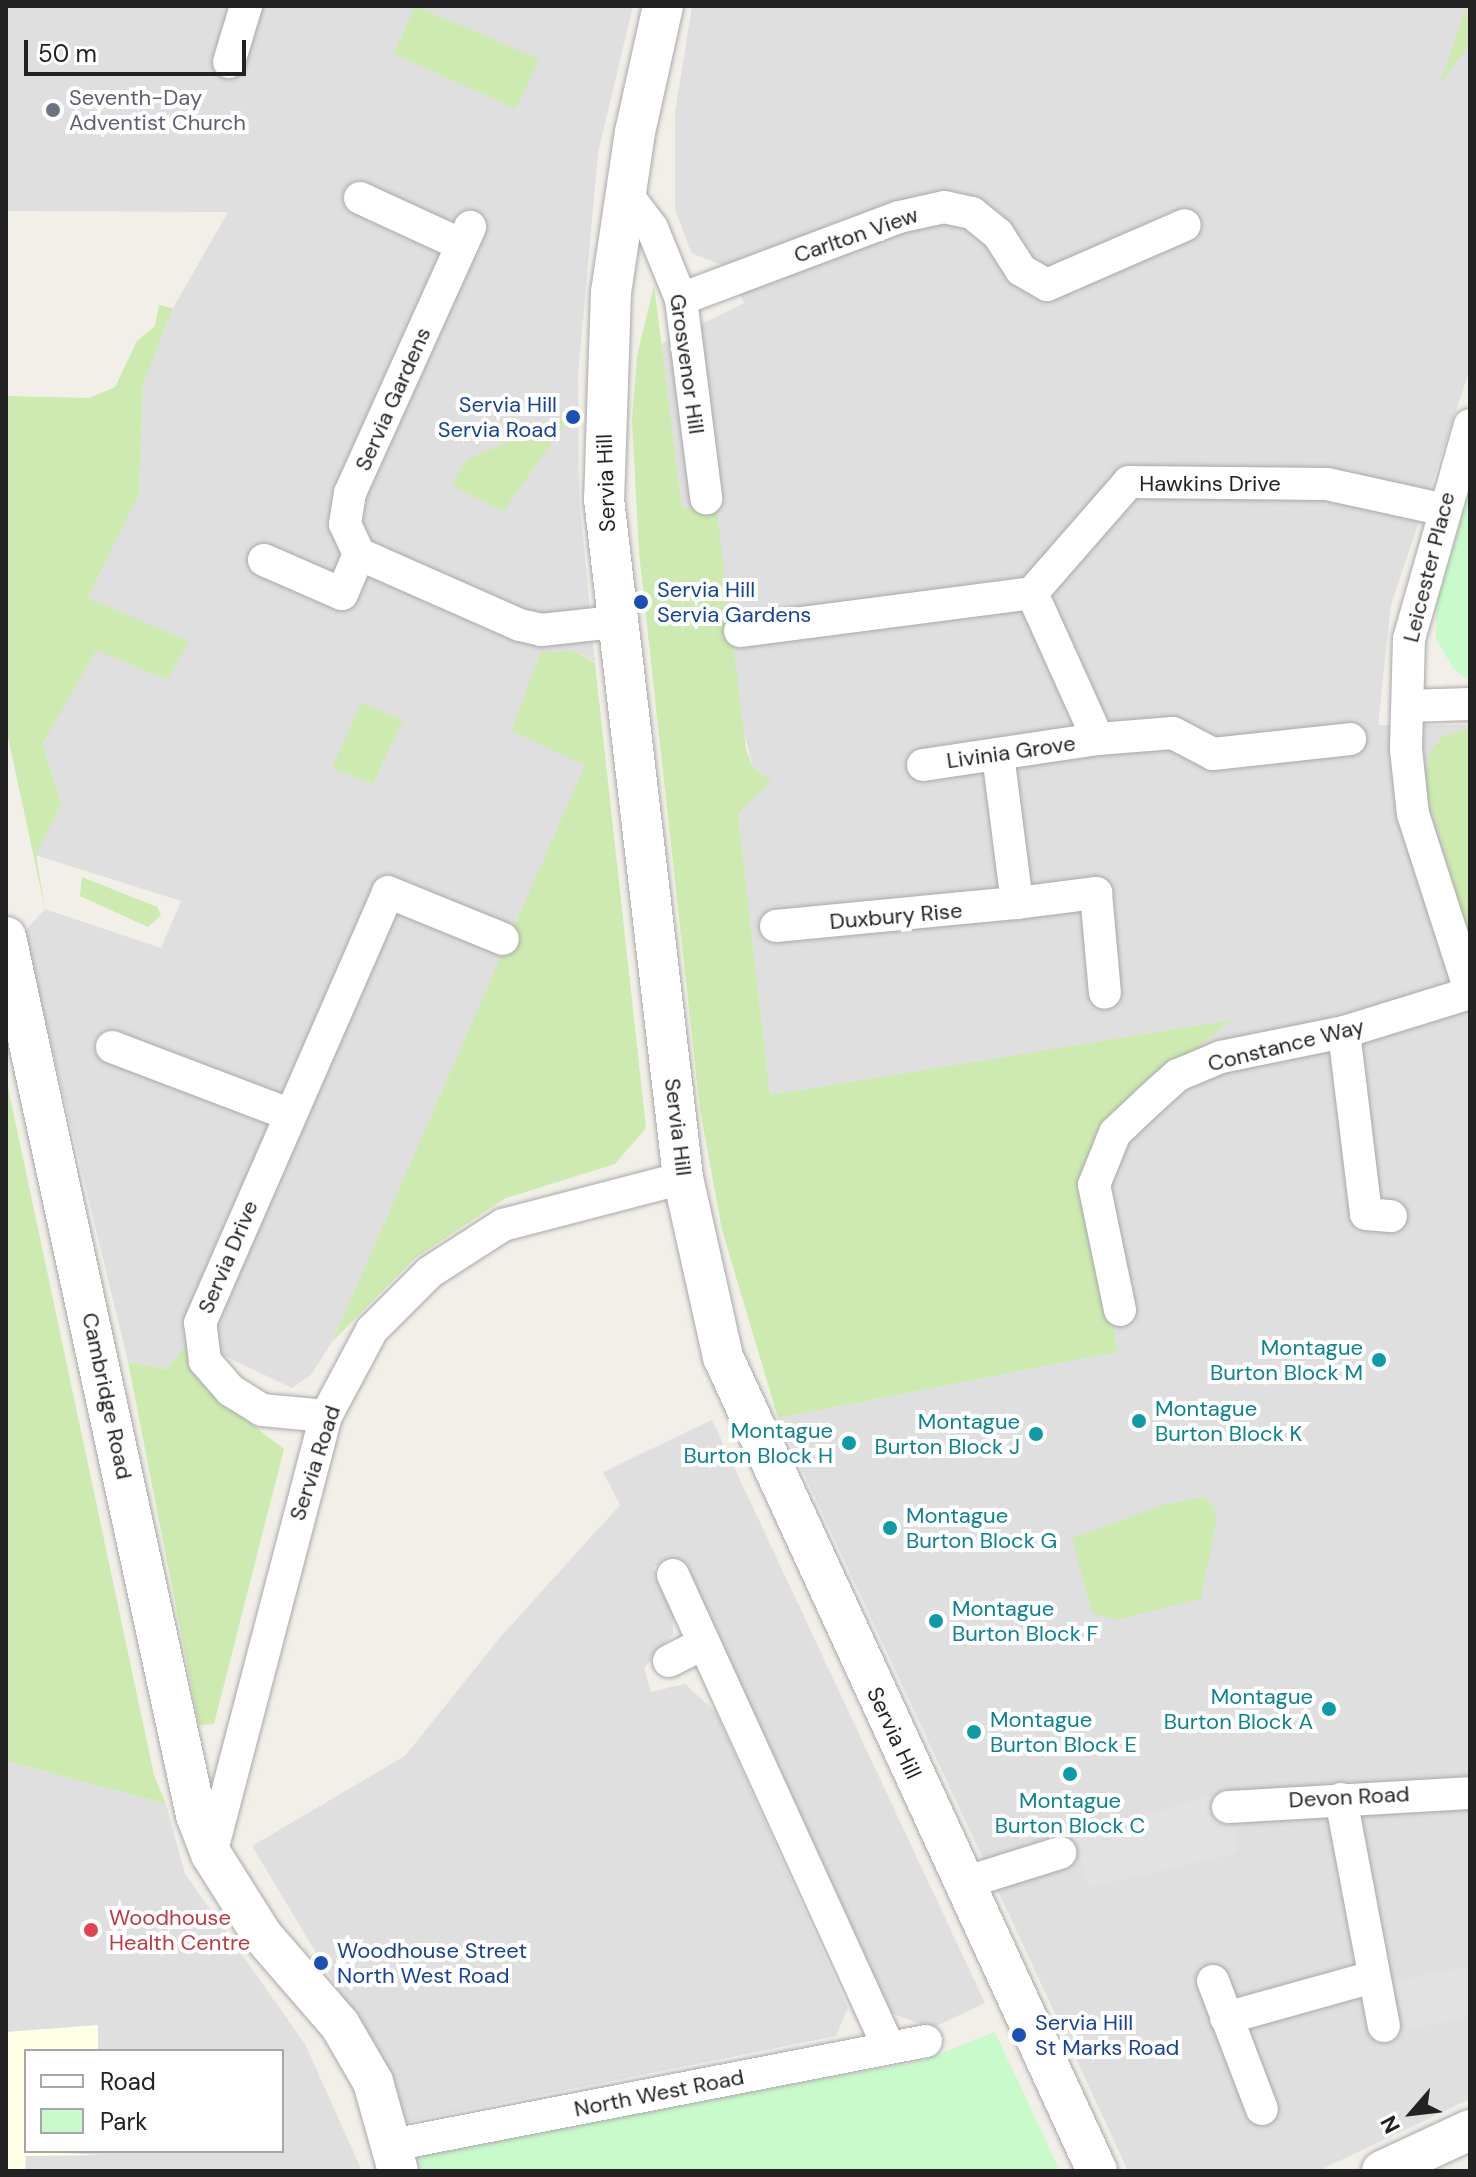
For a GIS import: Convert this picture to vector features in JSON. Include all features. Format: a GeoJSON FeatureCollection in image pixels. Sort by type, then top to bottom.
{"type":"FeatureCollection","features":[{"type":"Feature","properties":{"kind":"street"},"geometry":{"type":"LineString","coordinates":[[229,62],[246,6]]}},
{"type":"Feature","properties":{"kind":"street","name":"Servia Hill"},"geometry":{"type":"LineString","coordinates":[[663,6],[611,292],[603,401],[615,622],[683,1178],[723,1357],[1097,2171]]}},
{"type":"Feature","properties":{"kind":"street","name":"Grosvenor Hill"},"geometry":{"type":"LineString","coordinates":[[627,195],[658,241],[681,299],[706,498]]}},
{"type":"Feature","properties":{"kind":"street","name":"Servia Gardens"},"geometry":{"type":"LineString","coordinates":[[359,554],[345,524],[350,493],[466,236],[360,198]]}},
{"type":"Feature","properties":{"kind":"street","name":"Carlton View"},"geometry":{"type":"LineString","coordinates":[[681,299],[899,217],[944,207],[972,213],[998,234],[1021,270],[1047,285],[1185,225]]}},
{"type":"Feature","properties":{"kind":"street","name":"Leicester Place"},"geometry":{"type":"LineString","coordinates":[[1470,425],[1441,509],[1409,639],[1408,706],[1413,814],[1470,992]]}},
{"type":"Feature","properties":{"kind":"street","name":"Hawkins Drive"},"geometry":{"type":"LineString","coordinates":[[1032,593],[1129,482],[1327,484],[1441,509]]}},
{"type":"Feature","properties":{"kind":"street"},"geometry":{"type":"LineString","coordinates":[[264,560],[342,594],[359,554],[520,625],[541,630],[615,622]]}},
{"type":"Feature","properties":{"kind":"street"},"geometry":{"type":"LineString","coordinates":[[740,631],[1032,593]]}},
{"type":"Feature","properties":{"kind":"street","name":"Livinia Grove"},"geometry":{"type":"LineString","coordinates":[[1032,593],[1098,739]]}},
{"type":"Feature","properties":{"kind":"street"},"geometry":{"type":"LineString","coordinates":[[1408,706],[1470,704]]}},
{"type":"Feature","properties":{"kind":"street","name":"Livinia Grove"},"geometry":{"type":"LineString","coordinates":[[923,765],[1098,739],[1173,733],[1213,754],[1350,739]]}},
{"type":"Feature","properties":{"kind":"street"},"geometry":{"type":"LineString","coordinates":[[998,754],[1017,903]]}},
{"type":"Feature","properties":{"kind":"street","name":"Servia Drive"},"geometry":{"type":"LineString","coordinates":[[326,1416],[262,1410],[231,1391],[205,1361],[200,1323],[388,892],[503,939]]}},
{"type":"Feature","properties":{"kind":"street","name":"Duxbury Rise"},"geometry":{"type":"LineString","coordinates":[[776,926],[1096,893],[1105,993]]}},
{"type":"Feature","properties":{"kind":"street","name":"Cambridge Road"},"geometry":{"type":"LineString","coordinates":[[6,937],[196,1815],[211,1854],[262,1935],[340,2025],[373,2082],[395,2158]]}},
{"type":"Feature","properties":{"kind":"street","name":"Constance Way"},"geometry":{"type":"LineString","coordinates":[[1120,1310],[1094,1185],[1115,1133],[1178,1075],[1221,1057],[1344,1032],[1470,992]]}},
{"type":"Feature","properties":{"kind":"street"},"geometry":{"type":"LineString","coordinates":[[1344,1032],[1366,1214],[1391,1216]]}},
{"type":"Feature","properties":{"kind":"street"},"geometry":{"type":"LineString","coordinates":[[112,1047],[291,1115]]}},
{"type":"Feature","properties":{"kind":"street","name":"Servia Road"},"geometry":{"type":"LineString","coordinates":[[211,1854],[326,1416],[372,1330],[430,1272],[503,1225],[683,1178]]}},
{"type":"Feature","properties":{"kind":"street"},"geometry":{"type":"LineString","coordinates":[[673,1575],[889,2048]]}},
{"type":"Feature","properties":{"kind":"street"},"geometry":{"type":"LineString","coordinates":[[669,1661],[703,1644]]}},
{"type":"Feature","properties":{"kind":"street","name":"Devon Road"},"geometry":{"type":"LineString","coordinates":[[1228,1807],[1470,1793]]}},
{"type":"Feature","properties":{"kind":"street"},"geometry":{"type":"LineString","coordinates":[[1341,1799],[1384,2026]]}},
{"type":"Feature","properties":{"kind":"street"},"geometry":{"type":"LineString","coordinates":[[964,1883],[1060,1853]]}},
{"type":"Feature","properties":{"kind":"street"},"geometry":{"type":"LineString","coordinates":[[1226,2018],[1373,1977]]}},
{"type":"Feature","properties":{"kind":"street"},"geometry":{"type":"LineString","coordinates":[[1213,1981],[1262,2109]]}},
{"type":"Feature","properties":{"kind":"street","name":"North West Road"},"geometry":{"type":"LineString","coordinates":[[395,2158],[926,2041]]}},
{"type":"Feature","properties":{"kind":"street"},"geometry":{"type":"LineString","coordinates":[[1382,2171],[1470,2130]]}},
{"type":"Feature","properties":{"kind":"shaded area"},"geometry":{"type":"Polygon","coordinates":[[[6,6],[633,6],[598,153],[578,376],[579,496],[595,662],[575,651],[586,765],[332,1342],[311,1375],[292,1388],[191,1340],[167,1369],[128,1362],[24,932],[45,909],[161,948],[181,901],[35,855],[61,804],[43,744],[96,649],[168,680],[120,614],[88,598],[139,494],[143,385],[173,308],[228,212],[6,211],[6,6]]]}},
{"type":"Feature","properties":{"kind":"shaded area"},"geometry":{"type":"Polygon","coordinates":[[[692,6],[1470,6],[1470,369],[1391,605],[1378,725],[1470,725],[1470,2099],[1318,2171],[1128,2171],[778,1418],[1118,1352],[1084,1183],[1097,1128],[1230,1021],[770,1095],[738,813],[764,777],[753,767],[742,725],[715,505],[682,508],[661,344],[744,303],[727,267],[691,253],[675,209],[675,112],[692,6]]]}},
{"type":"Feature","properties":{"kind":"shaded area"},"geometry":{"type":"Polygon","coordinates":[[[712,1420],[985,2003],[932,2028],[891,2013],[677,1558],[653,1567],[673,1606],[673,1634],[644,1668],[651,1692],[685,1684],[716,1712],[848,2008],[836,2036],[407,2122],[354,2016],[252,1846],[405,1756],[502,1635],[620,1505],[603,1472],[712,1420]]]}},
{"type":"Feature","properties":{"kind":"shaded area"},"geometry":{"type":"Polygon","coordinates":[[[6,1761],[166,1804],[185,1874],[305,2044],[362,2171],[6,2171],[6,1761]]]}},
{"type":"Feature","properties":{"kind":"shaded area"},"geometry":{"type":"Polygon","coordinates":[[[1229,1791],[1238,1853],[1089,1887],[1073,1835],[1229,1791]]]}},
{"type":"Feature","properties":{"kind":"shaded area"},"geometry":{"type":"Polygon","coordinates":[[[1470,1967],[1470,2017],[1407,2029],[1392,1981],[1470,1967]]]}},
{"type":"Feature","properties":{"kind":"shaded area"},"geometry":{"type":"Polygon","coordinates":[[[98,2025],[98,2049],[24,2049],[24,2153],[98,2155],[26,2156],[25,2171],[6,2171],[6,2032],[98,2025]]]}},
{"type":"Feature","properties":{"kind":"green space"},"geometry":{"type":"Polygon","coordinates":[[[415,6],[539,59],[516,109],[394,54],[415,6]]]}},
{"type":"Feature","properties":{"kind":"green space"},"geometry":{"type":"Polygon","coordinates":[[[1467,6],[1470,44],[1439,85],[1467,6]]]}},
{"type":"Feature","properties":{"kind":"green space"},"geometry":{"type":"Polygon","coordinates":[[[654,285],[682,508],[716,505],[746,749],[753,767],[771,781],[738,813],[770,1095],[1232,1020],[1097,1128],[1084,1183],[1118,1352],[778,1418],[722,1230],[700,1110],[639,553],[632,420],[637,356],[654,285]]]}},
{"type":"Feature","properties":{"kind":"green space"},"geometry":{"type":"Polygon","coordinates":[[[159,305],[173,308],[143,385],[139,494],[88,598],[189,641],[168,680],[96,650],[43,744],[61,804],[36,855],[45,909],[6,728],[6,396],[89,398],[115,387],[137,341],[155,326],[159,305]]]}},
{"type":"Feature","properties":{"kind":"green space"},"geometry":{"type":"Polygon","coordinates":[[[571,415],[503,512],[452,485],[466,460],[571,415]]]}},
{"type":"Feature","properties":{"kind":"green space"},"geometry":{"type":"Polygon","coordinates":[[[1470,489],[1470,682],[1453,668],[1436,639],[1436,605],[1470,489]]]}},
{"type":"Feature","properties":{"kind":"green space"},"geometry":{"type":"Polygon","coordinates":[[[575,651],[595,663],[646,1128],[615,1164],[506,1198],[415,1258],[332,1342],[585,765],[511,731],[541,652],[575,651]]]}},
{"type":"Feature","properties":{"kind":"green space"},"geometry":{"type":"Polygon","coordinates":[[[361,703],[403,720],[373,784],[332,768],[361,703]]]}},
{"type":"Feature","properties":{"kind":"green space"},"geometry":{"type":"Polygon","coordinates":[[[1470,728],[1470,940],[1424,783],[1431,750],[1443,736],[1470,728]]]}},
{"type":"Feature","properties":{"kind":"green space"},"geometry":{"type":"Polygon","coordinates":[[[82,877],[157,907],[161,915],[148,927],[80,896],[82,877]]]}},
{"type":"Feature","properties":{"kind":"green space"},"geometry":{"type":"Polygon","coordinates":[[[6,1078],[154,1775],[166,1804],[6,1761],[6,1078]]]}},
{"type":"Feature","properties":{"kind":"green space"},"geometry":{"type":"Polygon","coordinates":[[[191,1340],[222,1402],[284,1449],[214,1724],[199,1725],[128,1362],[166,1369],[191,1340]]]}},
{"type":"Feature","properties":{"kind":"green space"},"geometry":{"type":"Polygon","coordinates":[[[1204,1497],[1215,1508],[1216,1525],[1201,1598],[1117,1620],[1092,1613],[1072,1538],[1166,1504],[1204,1497]]]}},
{"type":"Feature","properties":{"kind":"green space"},"geometry":{"type":"Polygon","coordinates":[[[995,2032],[1060,2171],[421,2171],[418,2153],[921,2061],[995,2032]]]}},
{"type":"Feature","properties":{"kind":"place","name":"Seventh-Day Adventist Church"},"geometry":{"type":"Point","coordinates":[53,110]}},
{"type":"Feature","properties":{"kind":"place","name":"Servia Hill Servia Road"},"geometry":{"type":"Point","coordinates":[573,417]}},
{"type":"Feature","properties":{"kind":"place","name":"Servia Hill Servia Gardens"},"geometry":{"type":"Point","coordinates":[641,602]}},
{"type":"Feature","properties":{"kind":"place","name":"Montague Burton Block M"},"geometry":{"type":"Point","coordinates":[1379,1360]}},
{"type":"Feature","properties":{"kind":"place","name":"Montague Burton Block K"},"geometry":{"type":"Point","coordinates":[1139,1421]}},
{"type":"Feature","properties":{"kind":"place","name":"Montague Burton Block J"},"geometry":{"type":"Point","coordinates":[1036,1434]}},
{"type":"Feature","properties":{"kind":"place","name":"Montague Burton Block H"},"geometry":{"type":"Point","coordinates":[849,1443]}},
{"type":"Feature","properties":{"kind":"place","name":"Montague Burton Block G"},"geometry":{"type":"Point","coordinates":[890,1528]}},
{"type":"Feature","properties":{"kind":"place","name":"Montague Burton Block F"},"geometry":{"type":"Point","coordinates":[936,1621]}},
{"type":"Feature","properties":{"kind":"place","name":"Montague Burton Block A"},"geometry":{"type":"Point","coordinates":[1329,1709]}},
{"type":"Feature","properties":{"kind":"place","name":"Montague Burton Block E"},"geometry":{"type":"Point","coordinates":[974,1732]}},
{"type":"Feature","properties":{"kind":"place","name":"Montague Burton Block C"},"geometry":{"type":"Point","coordinates":[1070,1774]}},
{"type":"Feature","properties":{"kind":"place","name":"Woodhouse Health Centre"},"geometry":{"type":"Point","coordinates":[91,1930]}},
{"type":"Feature","properties":{"kind":"place","name":"Woodhouse Street North West Road"},"geometry":{"type":"Point","coordinates":[321,1963]}},
{"type":"Feature","properties":{"kind":"place","name":"Servia Hill St Marks Road"},"geometry":{"type":"Point","coordinates":[1019,2035]}}]}
